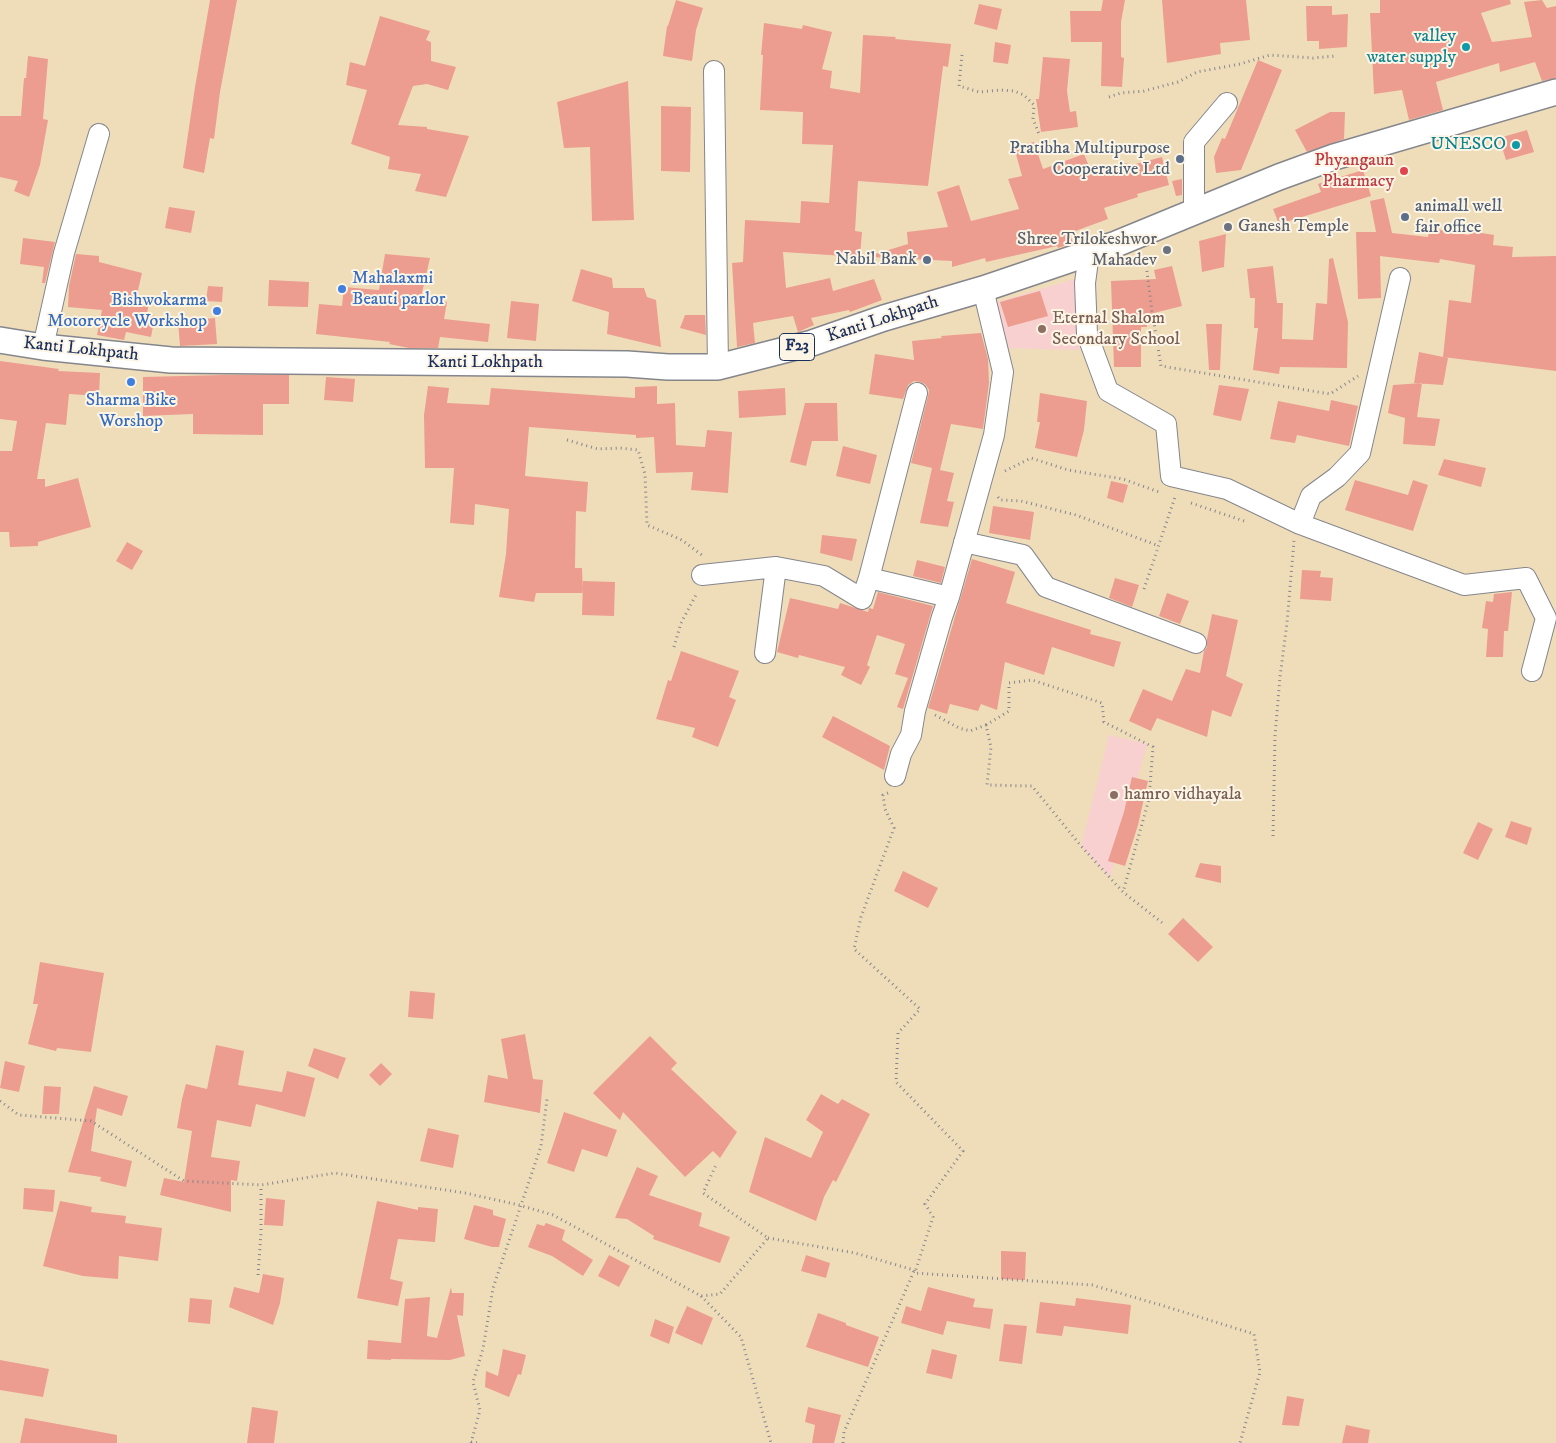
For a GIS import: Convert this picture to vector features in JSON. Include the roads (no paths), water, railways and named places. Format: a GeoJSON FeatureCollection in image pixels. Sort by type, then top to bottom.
{"type":"FeatureCollection","features":[{"type":"Feature","properties":{"kind":"main road","name":"Kanti Lokhpath"},"geometry":{"type":"LineString","coordinates":[[0,340],[43,347],[171,360],[628,364],[668,367],[718,367],[812,343],[884,318],[983,289],[1116,244],[1279,177],[1334,157],[1556,92]]}},
{"type":"Feature","properties":{"kind":"street"},"geometry":{"type":"LineString","coordinates":[[714,71],[718,367]]}},
{"type":"Feature","properties":{"kind":"street"},"geometry":{"type":"LineString","coordinates":[[1194,212],[1194,142],[1228,102]]}},
{"type":"Feature","properties":{"kind":"street"},"geometry":{"type":"LineString","coordinates":[[43,347],[64,253],[99,134]]}},
{"type":"Feature","properties":{"kind":"street"},"geometry":{"type":"LineString","coordinates":[[1089,252],[1086,283],[1087,334],[1108,391],[1166,424],[1171,476],[1227,489],[1300,524],[1464,585],[1526,578],[1546,618],[1532,671]]}},
{"type":"Feature","properties":{"kind":"street"},"geometry":{"type":"LineString","coordinates":[[1300,524],[1311,496],[1337,477],[1360,453],[1400,278]]}},
{"type":"Feature","properties":{"kind":"street"},"geometry":{"type":"LineString","coordinates":[[895,776],[901,754],[911,735],[915,710],[964,542],[987,487],[1003,372],[983,289]]}},
{"type":"Feature","properties":{"kind":"street"},"geometry":{"type":"LineString","coordinates":[[702,575],[776,567],[824,576],[862,599],[917,393]]}},
{"type":"Feature","properties":{"kind":"street"},"geometry":{"type":"LineString","coordinates":[[964,542],[1023,555],[1046,587],[1196,643]]}},
{"type":"Feature","properties":{"kind":"street"},"geometry":{"type":"LineString","coordinates":[[765,653],[776,567]]}},
{"type":"Feature","properties":{"kind":"street"},"geometry":{"type":"LineString","coordinates":[[869,578],[949,597]]}},
{"type":"Feature","properties":{"kind":"place","name":"valley water supply"},"geometry":{"type":"Point","coordinates":[1466,47]}},
{"type":"Feature","properties":{"kind":"place","name":"UNESCO"},"geometry":{"type":"Point","coordinates":[1516,145]}},
{"type":"Feature","properties":{"kind":"place","name":"Pratibha Multipurpose Cooperative Ltd"},"geometry":{"type":"Point","coordinates":[1180,159]}},
{"type":"Feature","properties":{"kind":"place","name":"Phyangaun Pharmacy"},"geometry":{"type":"Point","coordinates":[1404,171]}},
{"type":"Feature","properties":{"kind":"place","name":"animall well fair office"},"geometry":{"type":"Point","coordinates":[1405,217]}},
{"type":"Feature","properties":{"kind":"place","name":"Ganesh Temple"},"geometry":{"type":"Point","coordinates":[1228,227]}},
{"type":"Feature","properties":{"kind":"place","name":"Shree Trilokeshwor Mahadev"},"geometry":{"type":"Point","coordinates":[1167,250]}},
{"type":"Feature","properties":{"kind":"place","name":"Nabil Bank"},"geometry":{"type":"Point","coordinates":[927,260]}},
{"type":"Feature","properties":{"kind":"place","name":"Mahalaxmi Beauti parlor"},"geometry":{"type":"Point","coordinates":[342,289]}},
{"type":"Feature","properties":{"kind":"place","name":"Bishwokarma Motorcycle Workshop"},"geometry":{"type":"Point","coordinates":[217,311]}},
{"type":"Feature","properties":{"kind":"place","name":"Eternal Shalom Secondary School"},"geometry":{"type":"Point","coordinates":[1042,329]}},
{"type":"Feature","properties":{"kind":"place","name":"Sharma Bike Worshop"},"geometry":{"type":"Point","coordinates":[131,382]}},
{"type":"Feature","properties":{"kind":"place","name":"hamro vidhayala"},"geometry":{"type":"Point","coordinates":[1114,795]}}]}
